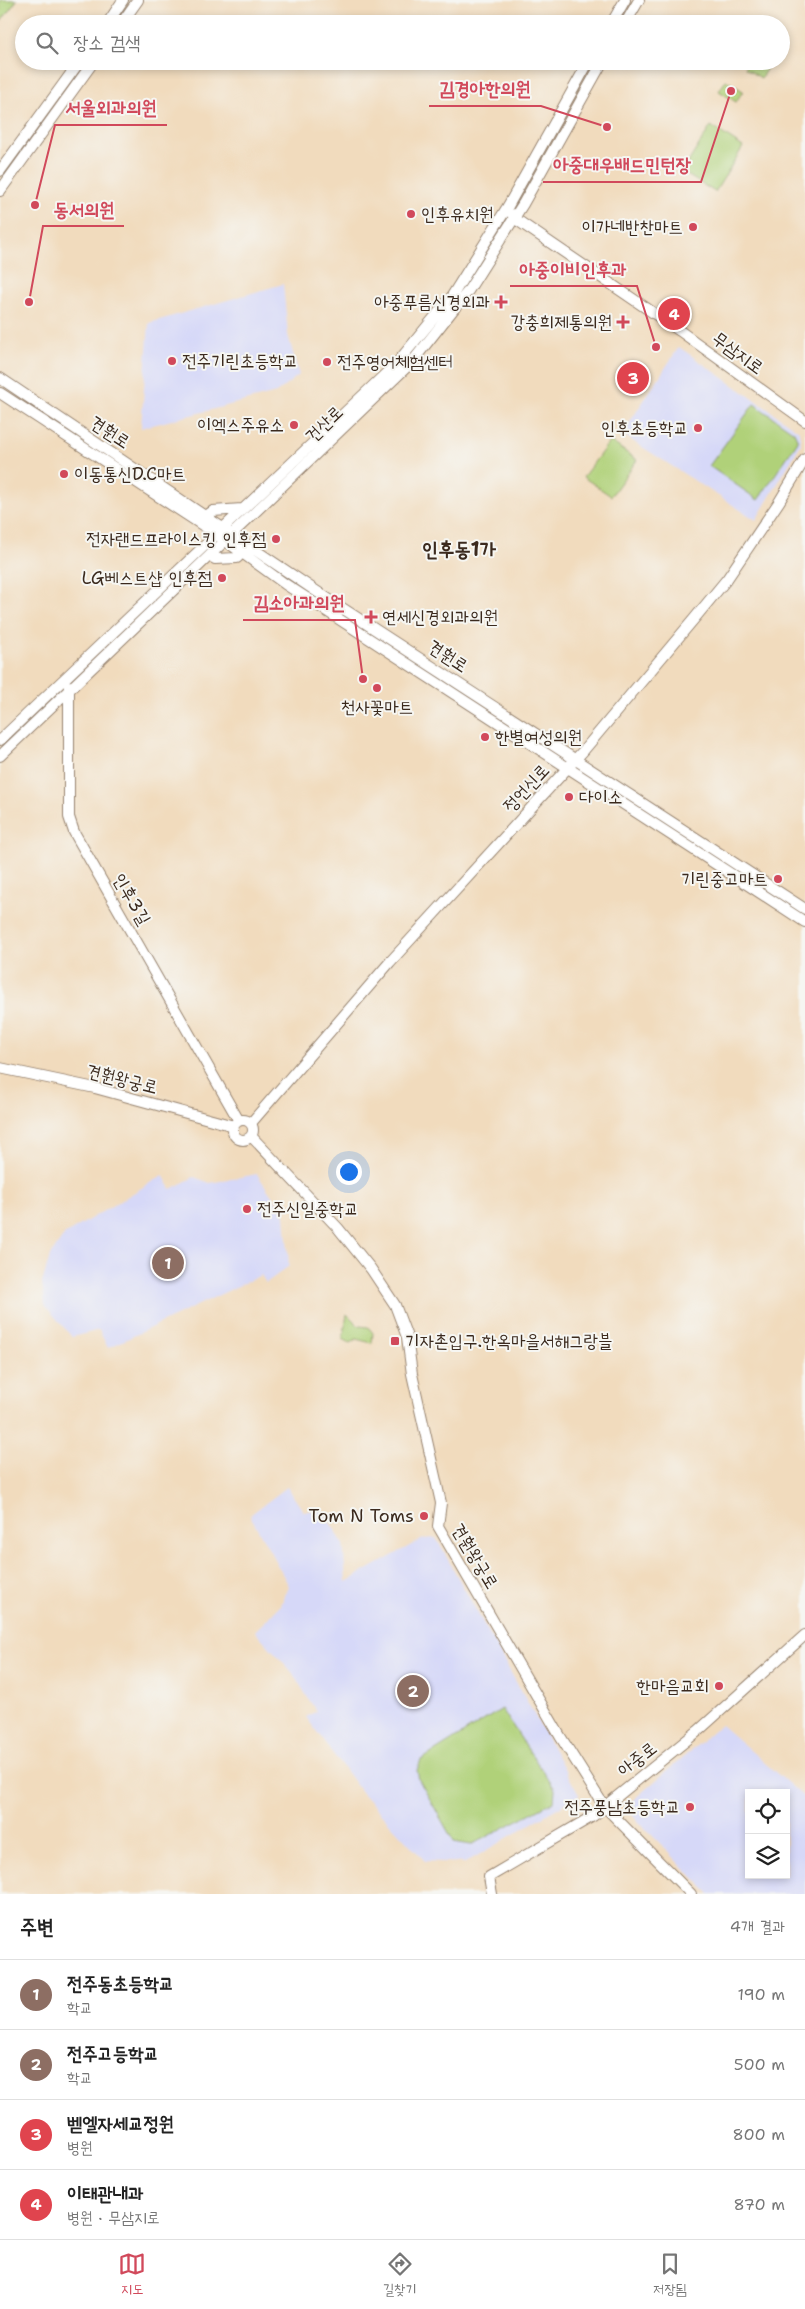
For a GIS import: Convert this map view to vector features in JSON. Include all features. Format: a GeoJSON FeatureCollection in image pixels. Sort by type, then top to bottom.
{"type":"FeatureCollection","features":[{"type":"Feature","properties":{"kind":"street"},"geometry":{"type":"LineString","coordinates":[[113,15],[123,0]]}},
{"type":"Feature","properties":{"kind":"street"},"geometry":{"type":"LineString","coordinates":[[127,15],[138,0]]}},
{"type":"Feature","properties":{"kind":"street"},"geometry":{"type":"LineString","coordinates":[[616,15],[625,0]]}},
{"type":"Feature","properties":{"kind":"street"},"geometry":{"type":"LineString","coordinates":[[630,15],[639,0]]}},
{"type":"Feature","properties":{"kind":"street"},"geometry":{"type":"LineString","coordinates":[[0,171],[73,70]]}},
{"type":"Feature","properties":{"kind":"street"},"geometry":{"type":"LineString","coordinates":[[0,191],[87,70]]}},
{"type":"Feature","properties":{"kind":"street","name":"건산로"},"geometry":{"type":"LineString","coordinates":[[0,740],[397,363],[452,296],[508,206],[584,70]]}},
{"type":"Feature","properties":{"kind":"street","name":"건산로"},"geometry":{"type":"LineString","coordinates":[[0,756],[412,362],[468,291],[514,218],[599,70]]}},
{"type":"Feature","properties":{"kind":"street","name":"무삼지로"},"geometry":{"type":"LineString","coordinates":[[508,206],[514,218],[680,331],[805,421]]}},
{"type":"Feature","properties":{"kind":"street","name":"견훤로"},"geometry":{"type":"LineString","coordinates":[[0,378],[206,516],[225,541],[411,667],[572,763],[805,909]]}},
{"type":"Feature","properties":{"kind":"street","name":"견훤로"},"geometry":{"type":"LineString","coordinates":[[0,393],[219,531],[233,534],[572,763],[659,829],[805,922]]}},
{"type":"Feature","properties":{"kind":"street","name":"정언신로"},"geometry":{"type":"LineString","coordinates":[[250,1123],[390,962],[572,763],[727,579],[805,460]]}},
{"type":"Feature","properties":{"kind":"street"},"geometry":{"type":"LineString","coordinates":[[206,516],[211,512],[242,510]]}},
{"type":"Feature","properties":{"kind":"street"},"geometry":{"type":"LineString","coordinates":[[210,555],[215,559],[237,558],[242,553]]}},
{"type":"Feature","properties":{"kind":"street","name":"인후3길"},"geometry":{"type":"LineString","coordinates":[[70,673],[69,817],[74,832],[237,1123]]}},
{"type":"Feature","properties":{"kind":"street","name":"견훤왕궁로"},"geometry":{"type":"LineString","coordinates":[[0,1068],[95,1088],[237,1123]]}},
{"type":"Feature","properties":{"kind":"street"},"geometry":{"type":"LineString","coordinates":[[246,1120],[250,1123],[253,1129],[251,1136],[245,1140],[238,1139],[234,1133],[237,1123],[246,1120]]}},
{"type":"Feature","properties":{"kind":"street","name":"견훤왕궁로"},"geometry":{"type":"LineString","coordinates":[[251,1136],[338,1228],[371,1269],[395,1305],[407,1337],[412,1374],[441,1503],[438,1526],[560,1736],[604,1806],[691,1894]]}},
{"type":"Feature","properties":{"kind":"street","name":"아중로"},"geometry":{"type":"LineString","coordinates":[[492,1894],[489,1877],[592,1816],[698,1731],[805,1635]]}},
{"type":"Feature","properties":{"kind":"shaded area"},"geometry":{"type":"Polygon","coordinates":[[[283,284],[288,335],[299,375],[276,393],[141,428],[149,323],[283,284]]]}},
{"type":"Feature","properties":{"kind":"shaded area"},"geometry":{"type":"Polygon","coordinates":[[[679,347],[799,431],[801,444],[756,520],[622,434],[679,347]]]}},
{"type":"Feature","properties":{"kind":"shaded area"},"geometry":{"type":"Polygon","coordinates":[[[257,1174],[285,1215],[289,1266],[266,1283],[261,1275],[108,1348],[99,1330],[72,1337],[45,1305],[42,1283],[50,1256],[64,1235],[163,1175],[171,1189],[194,1177],[210,1183],[257,1174]]]}},
{"type":"Feature","properties":{"kind":"shaded area"},"geometry":{"type":"Polygon","coordinates":[[[287,1487],[303,1511],[322,1510],[343,1543],[346,1582],[422,1539],[436,1538],[579,1795],[465,1863],[425,1861],[362,1793],[306,1717],[316,1711],[292,1672],[255,1631],[281,1605],[289,1586],[250,1515],[287,1487]]]}},
{"type":"Feature","properties":{"kind":"shaded area","name":"전주풍남초등학교"},"geometry":{"type":"Polygon","coordinates":[[[721,1725],[805,1798],[805,1894],[710,1894],[630,1813],[633,1800],[721,1725]]]}},
{"type":"Feature","properties":{"kind":"green space"},"geometry":{"type":"Polygon","coordinates":[[[0,0],[17,0],[0,23],[0,0]]]}},
{"type":"Feature","properties":{"kind":"green space"},"geometry":{"type":"Polygon","coordinates":[[[748,70],[766,70],[761,78],[748,70]]]}},
{"type":"Feature","properties":{"kind":"green space"},"geometry":{"type":"Polygon","coordinates":[[[726,80],[743,91],[736,102],[719,91],[726,80]]]}},
{"type":"Feature","properties":{"kind":"green space"},"geometry":{"type":"Polygon","coordinates":[[[711,126],[743,147],[715,192],[682,172],[711,126]]]}},
{"type":"Feature","properties":{"kind":"green space"},"geometry":{"type":"Polygon","coordinates":[[[754,404],[794,432],[798,441],[758,500],[709,466],[754,404]]]}},
{"type":"Feature","properties":{"kind":"green space"},"geometry":{"type":"Polygon","coordinates":[[[610,441],[637,460],[611,496],[583,477],[610,441]]]}},
{"type":"Feature","properties":{"kind":"green space"},"geometry":{"type":"Polygon","coordinates":[[[347,1314],[359,1326],[368,1327],[373,1333],[372,1343],[356,1339],[350,1343],[343,1339],[347,1314]]]}},
{"type":"Feature","properties":{"kind":"green space"},"geometry":{"type":"Polygon","coordinates":[[[502,1709],[555,1789],[554,1801],[471,1845],[454,1842],[419,1780],[417,1770],[421,1760],[502,1709]]]}},
{"type":"Feature","properties":{"kind":"place","name":"아중대우배드민턴장"},"geometry":{"type":"Point","coordinates":[731,91]}},
{"type":"Feature","properties":{"kind":"place","name":"김경아한의원"},"geometry":{"type":"Point","coordinates":[607,127]}},
{"type":"Feature","properties":{"kind":"place","name":"서울외과의원"},"geometry":{"type":"Point","coordinates":[35,205]}},
{"type":"Feature","properties":{"kind":"place","name":"인후유치원"},"geometry":{"type":"Point","coordinates":[411,214]}},
{"type":"Feature","properties":{"kind":"place","name":"이가네반찬마트"},"geometry":{"type":"Point","coordinates":[693,227]}},
{"type":"Feature","properties":{"kind":"place","name":"동서의원"},"geometry":{"type":"Point","coordinates":[29,302]}},
{"type":"Feature","properties":{"kind":"place","name":"아중푸름신경외과"},"geometry":{"type":"Point","coordinates":[501,302]}},
{"type":"Feature","properties":{"kind":"place","name":"이태관내과"},"geometry":{"type":"Point","coordinates":[674,314]}},
{"type":"Feature","properties":{"kind":"place","name":"강충희제통의원"},"geometry":{"type":"Point","coordinates":[623,322]}},
{"type":"Feature","properties":{"kind":"place","name":"아중이비인후과"},"geometry":{"type":"Point","coordinates":[656,347]}},
{"type":"Feature","properties":{"kind":"place","name":"전주기린초등학교"},"geometry":{"type":"Point","coordinates":[172,361]}},
{"type":"Feature","properties":{"kind":"place","name":"전주영어체험센터"},"geometry":{"type":"Point","coordinates":[327,362]}},
{"type":"Feature","properties":{"kind":"place","name":"벧엘자세교정원"},"geometry":{"type":"Point","coordinates":[633,378]}},
{"type":"Feature","properties":{"kind":"place","name":"이엑스주유소"},"geometry":{"type":"Point","coordinates":[294,425]}},
{"type":"Feature","properties":{"kind":"place","name":"인후초등학교"},"geometry":{"type":"Point","coordinates":[698,428]}},
{"type":"Feature","properties":{"kind":"place","name":"이동통신D.C마트"},"geometry":{"type":"Point","coordinates":[64,474]}},
{"type":"Feature","properties":{"kind":"place","name":"전자랜드프라이스킹 인후점"},"geometry":{"type":"Point","coordinates":[276,539]}},
{"type":"Feature","properties":{"kind":"place","name":"LG베스트샵 인후점"},"geometry":{"type":"Point","coordinates":[222,578]}},
{"type":"Feature","properties":{"kind":"place","name":"연세신경외과의원"},"geometry":{"type":"Point","coordinates":[371,617]}},
{"type":"Feature","properties":{"kind":"place","name":"김소아과의원"},"geometry":{"type":"Point","coordinates":[363,679]}},
{"type":"Feature","properties":{"kind":"place","name":"천사꽃마트"},"geometry":{"type":"Point","coordinates":[377,688]}},
{"type":"Feature","properties":{"kind":"place","name":"한별여성의원"},"geometry":{"type":"Point","coordinates":[485,737]}},
{"type":"Feature","properties":{"kind":"place","name":"다이소"},"geometry":{"type":"Point","coordinates":[569,797]}},
{"type":"Feature","properties":{"kind":"place","name":"기린중고마트"},"geometry":{"type":"Point","coordinates":[778,879]}},
{"type":"Feature","properties":{"kind":"place","name":"전주신일중학교"},"geometry":{"type":"Point","coordinates":[247,1209]}},
{"type":"Feature","properties":{"kind":"place","name":"전주동초등학교"},"geometry":{"type":"Point","coordinates":[168,1263]}},
{"type":"Feature","properties":{"kind":"place","name":"기자촌입구.한옥마을서해그랑블"},"geometry":{"type":"Point","coordinates":[395,1341]}},
{"type":"Feature","properties":{"kind":"place","name":"Tom N Toms"},"geometry":{"type":"Point","coordinates":[424,1516]}},
{"type":"Feature","properties":{"kind":"place","name":"한마음교회"},"geometry":{"type":"Point","coordinates":[719,1686]}},
{"type":"Feature","properties":{"kind":"place","name":"전주고등학교"},"geometry":{"type":"Point","coordinates":[413,1691]}},
{"type":"Feature","properties":{"kind":"place","name":"전주풍남초등학교"},"geometry":{"type":"Point","coordinates":[690,1807]}},
{"type":"Feature","properties":{"kind":"district","name":"인후동1가"},"geometry":{"type":"Point","coordinates":[459,549]}}]}
